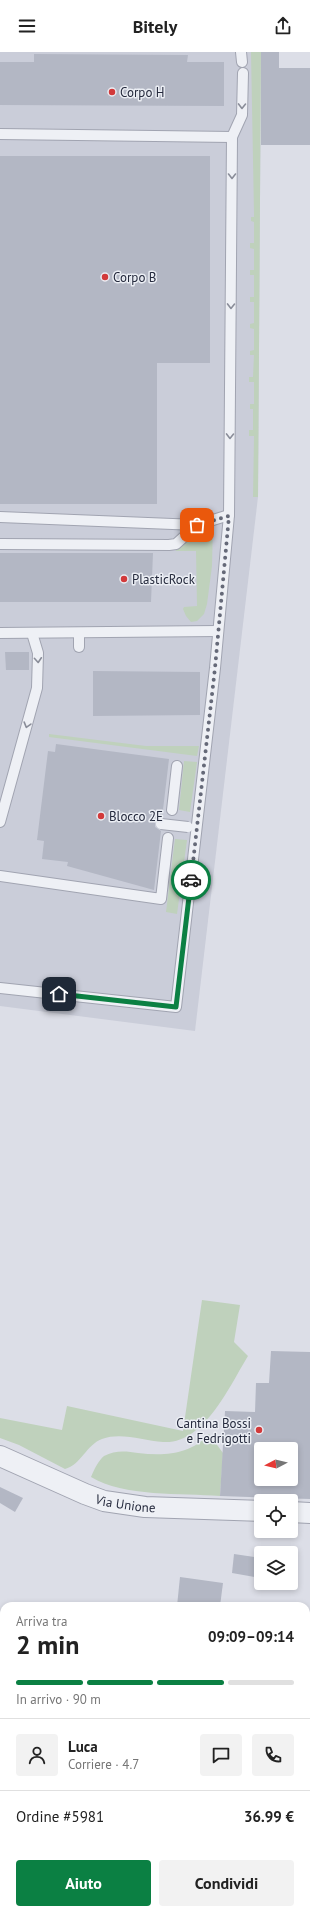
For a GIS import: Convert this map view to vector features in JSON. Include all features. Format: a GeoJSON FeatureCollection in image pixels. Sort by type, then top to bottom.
{"type":"FeatureCollection","features":[{"type":"Feature","properties":{"kind":"street","name":"Via Unione"},"geometry":{"type":"LineString","coordinates":[[0,1456],[104,1501],[145,1506],[254,1511]]}},
{"type":"Feature","properties":{"kind":"street"},"geometry":{"type":"LineString","coordinates":[[298,1512],[310,1513]]}},
{"type":"Feature","properties":{"kind":"lane"},"geometry":{"type":"LineString","coordinates":[[0,988],[176,1007],[192,828],[218,631],[229,516],[232,137],[242,115],[243,73]]}},
{"type":"Feature","properties":{"kind":"lane"},"geometry":{"type":"LineString","coordinates":[[0,134],[232,137]]}},
{"type":"Feature","properties":{"kind":"lane"},"geometry":{"type":"LineString","coordinates":[[0,517],[197,525],[229,516]]}},
{"type":"Feature","properties":{"kind":"lane"},"geometry":{"type":"LineString","coordinates":[[0,544],[169,545],[176,544],[197,525]]}},
{"type":"Feature","properties":{"kind":"lane"},"geometry":{"type":"LineString","coordinates":[[0,633],[218,631]]}},
{"type":"Feature","properties":{"kind":"lane"},"geometry":{"type":"LineString","coordinates":[[0,822],[37,688],[38,652],[32,633]]}},
{"type":"Feature","properties":{"kind":"lane"},"geometry":{"type":"LineString","coordinates":[[78,633],[78,647]]}},
{"type":"Feature","properties":{"kind":"lane"},"geometry":{"type":"LineString","coordinates":[[172,810],[177,766]]}},
{"type":"Feature","properties":{"kind":"lane"},"geometry":{"type":"LineString","coordinates":[[161,824],[192,828]]}},
{"type":"Feature","properties":{"kind":"lane"},"geometry":{"type":"LineString","coordinates":[[0,876],[161,899],[168,838]]}},
{"type":"Feature","properties":{"kind":"shaded area"},"geometry":{"type":"Polygon","coordinates":[[[0,52],[261,52],[258,497],[195,1031],[0,1006],[0,52]]]}},
{"type":"Feature","properties":{"kind":"green space"},"geometry":{"type":"Polygon","coordinates":[[[251,52],[261,52],[258,497],[253,497],[254,436],[249,436],[249,430],[253,430],[253,409],[250,409],[250,404],[254,404],[254,382],[249,382],[249,377],[253,377],[254,355],[250,355],[250,351],[254,350],[254,329],[250,328],[250,324],[254,323],[254,302],[250,302],[250,297],[254,297],[254,275],[250,275],[250,270],[254,270],[254,249],[250,248],[250,243],[254,243],[254,222],[251,221],[251,217],[254,217],[254,214],[251,52]]]}},
{"type":"Feature","properties":{"kind":"green space"},"geometry":{"type":"Polygon","coordinates":[[[213,523],[212,566],[207,604],[204,614],[197,621],[191,622],[183,609],[184,607],[197,606],[196,551],[175,551],[184,545],[192,532],[213,523]]]}},
{"type":"Feature","properties":{"kind":"green space"},"geometry":{"type":"Polygon","coordinates":[[[49,734],[146,746],[199,746],[197,756],[49,737],[49,734]]]}},
{"type":"Feature","properties":{"kind":"green space"},"geometry":{"type":"Polygon","coordinates":[[[184,761],[197,762],[190,812],[179,810],[184,761]]]}},
{"type":"Feature","properties":{"kind":"green space"},"geometry":{"type":"Polygon","coordinates":[[[175,839],[187,840],[177,914],[166,912],[175,839]]]}},
{"type":"Feature","properties":{"kind":"green space"},"geometry":{"type":"Polygon","coordinates":[[[202,1300],[240,1305],[234,1342],[248,1356],[214,1411],[203,1424],[191,1434],[178,1440],[163,1442],[117,1436],[102,1439],[96,1442],[71,1467],[65,1469],[19,1445],[0,1438],[0,1418],[62,1430],[67,1406],[183,1431],[202,1300]]]}},
{"type":"Feature","properties":{"kind":"green space"},"geometry":{"type":"Polygon","coordinates":[[[209,1434],[223,1453],[220,1496],[136,1491],[120,1488],[91,1477],[100,1460],[108,1454],[129,1452],[167,1454],[185,1450],[194,1446],[209,1434]]]}},
{"type":"Feature","properties":{"kind":"building"},"geometry":{"type":"Polygon","coordinates":[[[261,52],[279,52],[279,68],[310,68],[310,145],[261,145],[261,52]]]}},
{"type":"Feature","properties":{"kind":"building","name":"Corpo H"},"geometry":{"type":"Polygon","coordinates":[[[34,54],[188,55],[187,62],[224,62],[224,106],[0,105],[0,62],[34,62],[34,54]]]}},
{"type":"Feature","properties":{"kind":"building","name":"Corpo B"},"geometry":{"type":"Polygon","coordinates":[[[0,156],[210,156],[210,363],[157,363],[157,504],[0,504],[0,156]]]}},
{"type":"Feature","properties":{"kind":"building"},"geometry":{"type":"Polygon","coordinates":[[[0,553],[153,553],[151,602],[0,602],[0,553]]]}},
{"type":"Feature","properties":{"kind":"building"},"geometry":{"type":"Polygon","coordinates":[[[5,652],[29,652],[29,670],[6,670],[5,652]]]}},
{"type":"Feature","properties":{"kind":"building"},"geometry":{"type":"Polygon","coordinates":[[[93,671],[200,672],[200,715],[93,716],[93,671]]]}},
{"type":"Feature","properties":{"kind":"building","name":"Blocco 2E"},"geometry":{"type":"Polygon","coordinates":[[[56,744],[169,759],[162,818],[158,818],[155,823],[155,827],[161,831],[154,890],[67,866],[68,862],[42,859],[44,841],[37,840],[48,751],[55,752],[56,744]]]}},
{"type":"Feature","properties":{"kind":"building","name":"Cantina Bossi e Fedrigotti"},"geometry":{"type":"Polygon","coordinates":[[[271,1351],[310,1352],[310,1499],[298,1499],[298,1494],[254,1494],[254,1497],[220,1496],[225,1411],[255,1412],[256,1383],[269,1383],[271,1351]]]}},
{"type":"Feature","properties":{"kind":"building"},"geometry":{"type":"Polygon","coordinates":[[[0,1487],[23,1498],[15,1512],[0,1503],[0,1487]]]}},
{"type":"Feature","properties":{"kind":"building"},"geometry":{"type":"Polygon","coordinates":[[[234,1554],[254,1557],[254,1577],[232,1573],[234,1554]]]}},
{"type":"Feature","properties":{"kind":"building"},"geometry":{"type":"Polygon","coordinates":[[[180,1577],[223,1583],[221,1602],[177,1602],[180,1577]]]}},
{"type":"Feature","properties":{"kind":"way so far"},"geometry":{"type":"LineString","coordinates":[[191,880],[215,668],[229,516],[197,525]]}},
{"type":"Feature","properties":{"kind":"place","name":"Corpo H"},"geometry":{"type":"Point","coordinates":[112,92]}},
{"type":"Feature","properties":{"kind":"place","name":"Corpo B"},"geometry":{"type":"Point","coordinates":[105,277]}},
{"type":"Feature","properties":{"kind":"place","name":"PlasticRock"},"geometry":{"type":"Point","coordinates":[124,579]}},
{"type":"Feature","properties":{"kind":"place","name":"Blocco 2E"},"geometry":{"type":"Point","coordinates":[101,816]}},
{"type":"Feature","properties":{"kind":"place","name":"Cantina Bossi e Fedrigotti"},"geometry":{"type":"Point","coordinates":[259,1430]}},
{"type":"Feature","properties":{"kind":"route"},"geometry":{"type":"LineString","coordinates":[[59,994],[176,1007],[191,880]]}}]}
